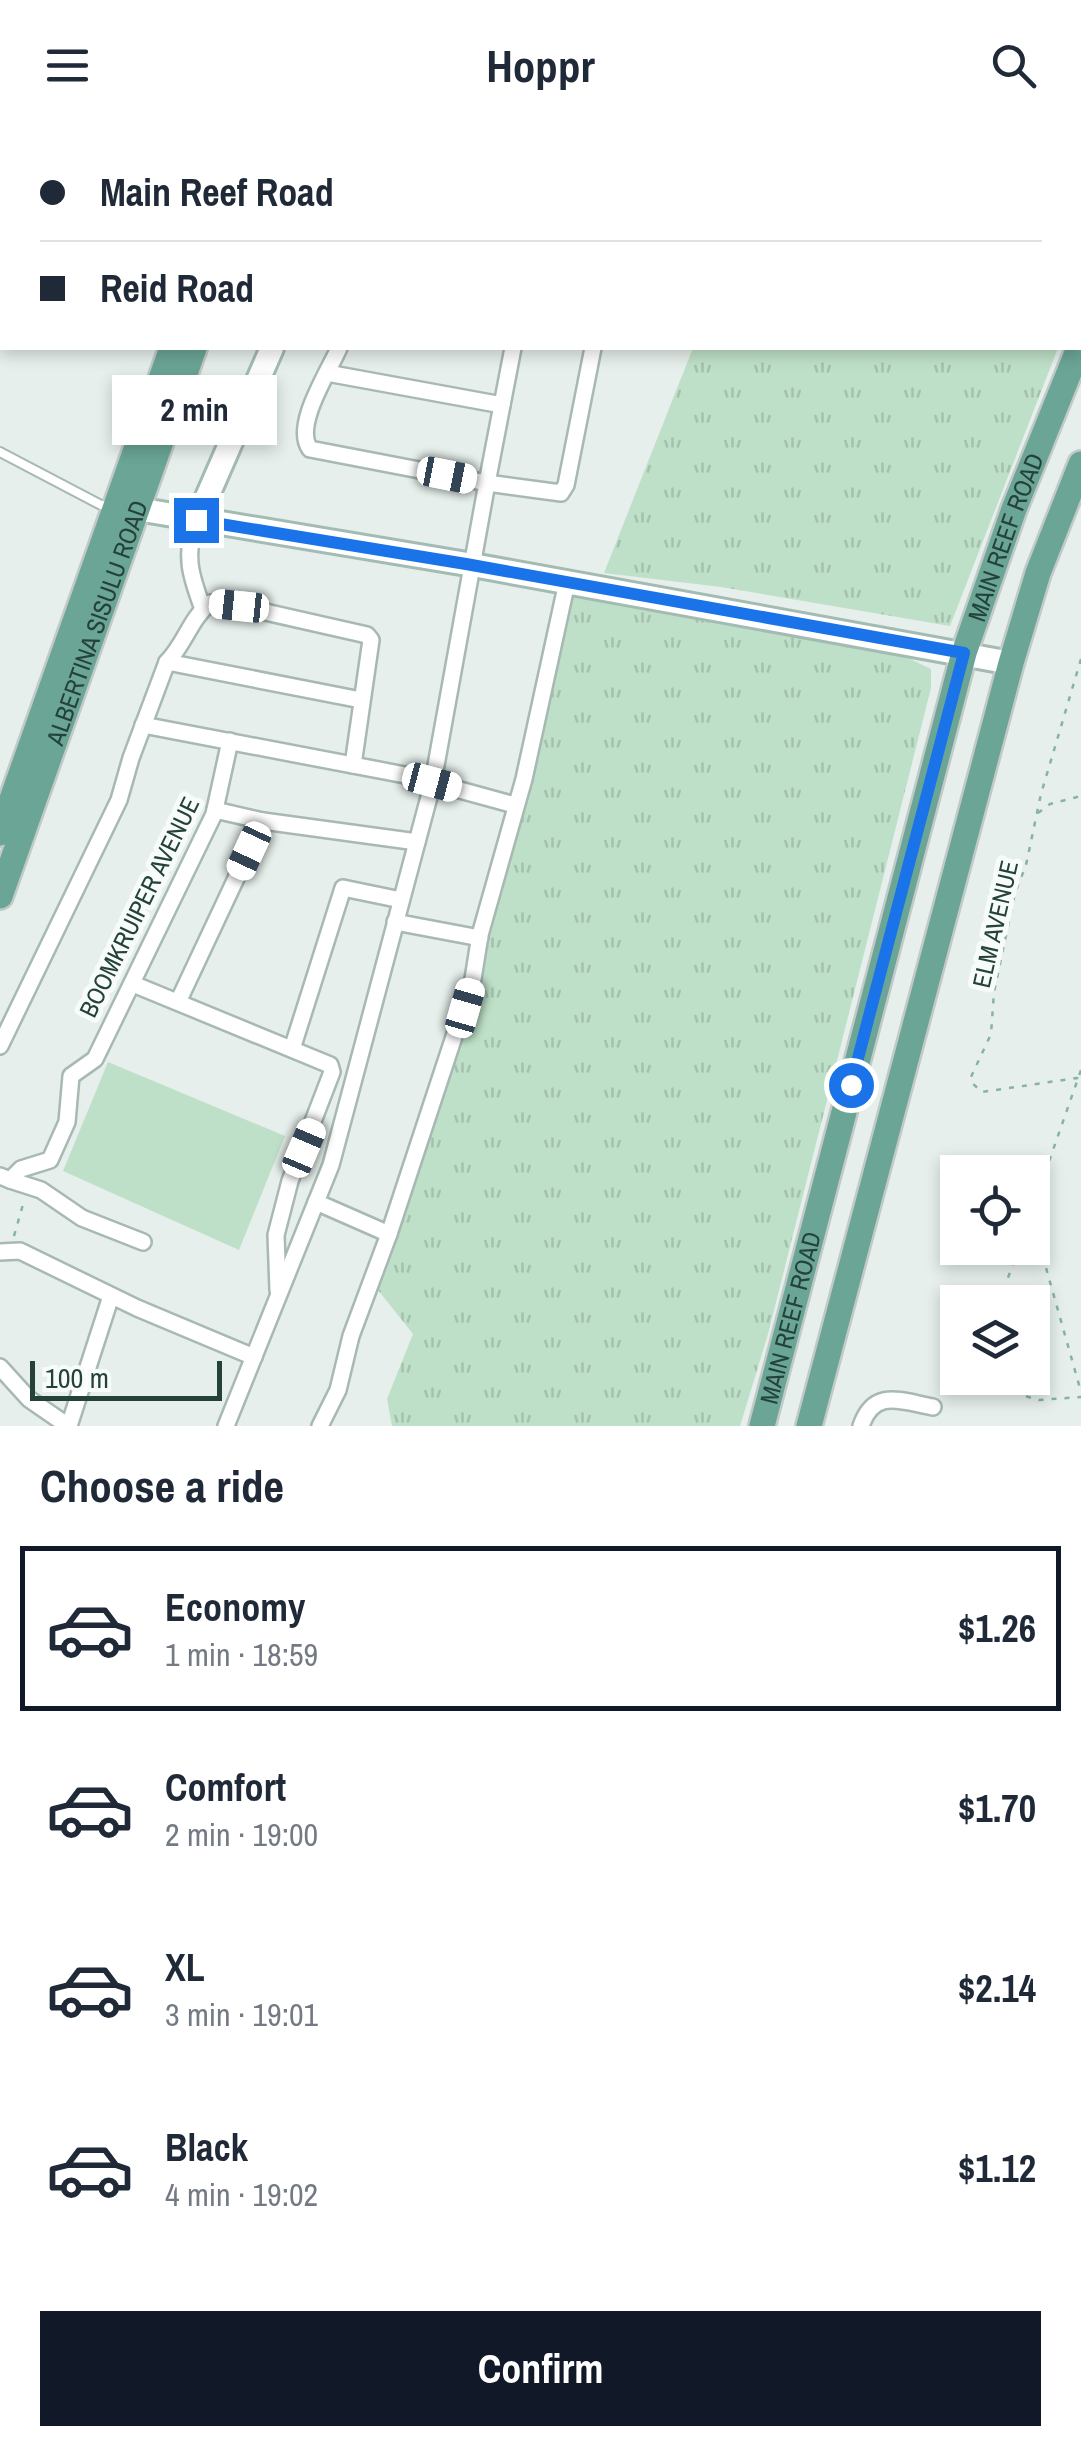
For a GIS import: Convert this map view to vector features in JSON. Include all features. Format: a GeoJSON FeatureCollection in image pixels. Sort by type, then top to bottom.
{"type":"FeatureCollection","features":[{"type":"Feature","properties":{"kind":"main road","name":"ALBERTINA SISULU ROAD"},"geometry":{"type":"LineString","coordinates":[[0,896],[126,508],[171,350]]}},
{"type":"Feature","properties":{"kind":"main road","name":"ALBERTINA SISULU ROAD"},"geometry":{"type":"LineString","coordinates":[[0,833],[126,508],[193,350]]}},
{"type":"Feature","properties":{"kind":"main road","name":"MAIN REEF ROAD"},"geometry":{"type":"LineString","coordinates":[[762,1426],[964,653],[1008,525],[1078,350]]}},
{"type":"Feature","properties":{"kind":"main road","name":"MAIN REEF ROAD"},"geometry":{"type":"LineString","coordinates":[[809,1426],[1012,663],[1038,573],[1081,464]]}},
{"type":"Feature","properties":{"kind":"street"},"geometry":{"type":"LineString","coordinates":[[202,609],[188,571],[192,532],[271,350]]}},
{"type":"Feature","properties":{"kind":"street"},"geometry":{"type":"LineString","coordinates":[[338,350],[305,424],[304,440],[310,450],[561,493],[593,350]]}},
{"type":"Feature","properties":{"kind":"street"},"geometry":{"type":"LineString","coordinates":[[226,1426],[330,1165],[417,842],[432,782],[513,350]]}},
{"type":"Feature","properties":{"kind":"street"},"geometry":{"type":"LineString","coordinates":[[328,373],[502,405]]}},
{"type":"Feature","properties":{"kind":"street"},"geometry":{"type":"LineString","coordinates":[[126,508],[473,565],[1012,663]]}},
{"type":"Feature","properties":{"kind":"street"},"geometry":{"type":"LineString","coordinates":[[320,1426],[338,1390],[350,1336],[456,1037],[524,780],[568,582]]}},
{"type":"Feature","properties":{"kind":"street"},"geometry":{"type":"LineString","coordinates":[[0,1046],[119,800],[167,662],[202,609],[210,603],[239,606],[367,635],[370,640],[353,765]]}},
{"type":"Feature","properties":{"kind":"street"},"geometry":{"type":"LineString","coordinates":[[167,662],[361,700]]}},
{"type":"Feature","properties":{"kind":"street"},"geometry":{"type":"LineString","coordinates":[[143,724],[432,782],[511,804]]}},
{"type":"Feature","properties":{"kind":"street"},"geometry":{"type":"LineString","coordinates":[[5,1178],[21,1168],[50,1160],[67,1122],[71,1076],[96,1059],[133,984],[215,810],[230,741]]}},
{"type":"Feature","properties":{"kind":"street"},"geometry":{"type":"LineString","coordinates":[[215,810],[417,842]]}},
{"type":"Feature","properties":{"kind":"street"},"geometry":{"type":"LineString","coordinates":[[178,1002],[263,820]]}},
{"type":"Feature","properties":{"kind":"street"},"geometry":{"type":"LineString","coordinates":[[292,1049],[343,888],[401,900]]}},
{"type":"Feature","properties":{"kind":"street"},"geometry":{"type":"LineString","coordinates":[[395,922],[480,938]]}},
{"type":"Feature","properties":{"kind":"street"},"geometry":{"type":"LineString","coordinates":[[133,984],[330,1064],[332,1072],[290,1181],[276,1235],[278,1299]]}},
{"type":"Feature","properties":{"kind":"street"},"geometry":{"type":"LineString","coordinates":[[5,1178],[41,1190],[82,1218],[143,1242]]}},
{"type":"Feature","properties":{"kind":"street"},"geometry":{"type":"LineString","coordinates":[[316,1202],[389,1234]]}},
{"type":"Feature","properties":{"kind":"street"},"geometry":{"type":"LineString","coordinates":[[4,1252],[20,1251],[112,1296],[254,1357]]}},
{"type":"Feature","properties":{"kind":"street"},"geometry":{"type":"LineString","coordinates":[[0,1366],[30,1399],[69,1426],[112,1296]]}},
{"type":"Feature","properties":{"kind":"street"},"geometry":{"type":"LineString","coordinates":[[861,1426],[867,1408],[878,1401],[933,1408]]}},
{"type":"Feature","properties":{"kind":"lane"},"geometry":{"type":"LineString","coordinates":[[0,452],[101,504],[126,508]]}},
{"type":"Feature","properties":{"kind":"path","name":"ELM AVENUE"},"geometry":{"type":"LineString","coordinates":[[1079,1080],[982,1092],[972,1084],[971,1077],[991,1034],[998,973],[1081,659]]}},
{"type":"Feature","properties":{"kind":"path"},"geometry":{"type":"LineString","coordinates":[[1037,814],[1050,804],[1081,796]]}},
{"type":"Feature","properties":{"kind":"path"},"geometry":{"type":"LineString","coordinates":[[1050,1160],[1081,1070]]}},
{"type":"Feature","properties":{"kind":"path"},"geometry":{"type":"LineString","coordinates":[[4,1252],[29,1186]]}},
{"type":"Feature","properties":{"kind":"path"},"geometry":{"type":"LineString","coordinates":[[1022,1395],[1039,1400],[1081,1394],[1045,1265]]}},
{"type":"Feature","properties":{"kind":"green space"},"geometry":{"type":"Polygon","coordinates":[[[692,350],[1057,350],[950,626],[721,587],[604,573],[692,350]]]}},
{"type":"Feature","properties":{"kind":"green space"},"geometry":{"type":"Polygon","coordinates":[[[566,592],[906,657],[931,669],[931,688],[768,1334],[740,1426],[392,1426],[387,1399],[413,1334],[378,1290],[453,1068],[513,847],[566,592]]]}},
{"type":"Feature","properties":{"kind":"green space"},"geometry":{"type":"Polygon","coordinates":[[[108,1062],[285,1136],[239,1250],[63,1171],[108,1062]]]}},
{"type":"Feature","properties":{"kind":"route"},"geometry":{"type":"LineString","coordinates":[[196,520],[964,653],[851,1085]]}}]}
